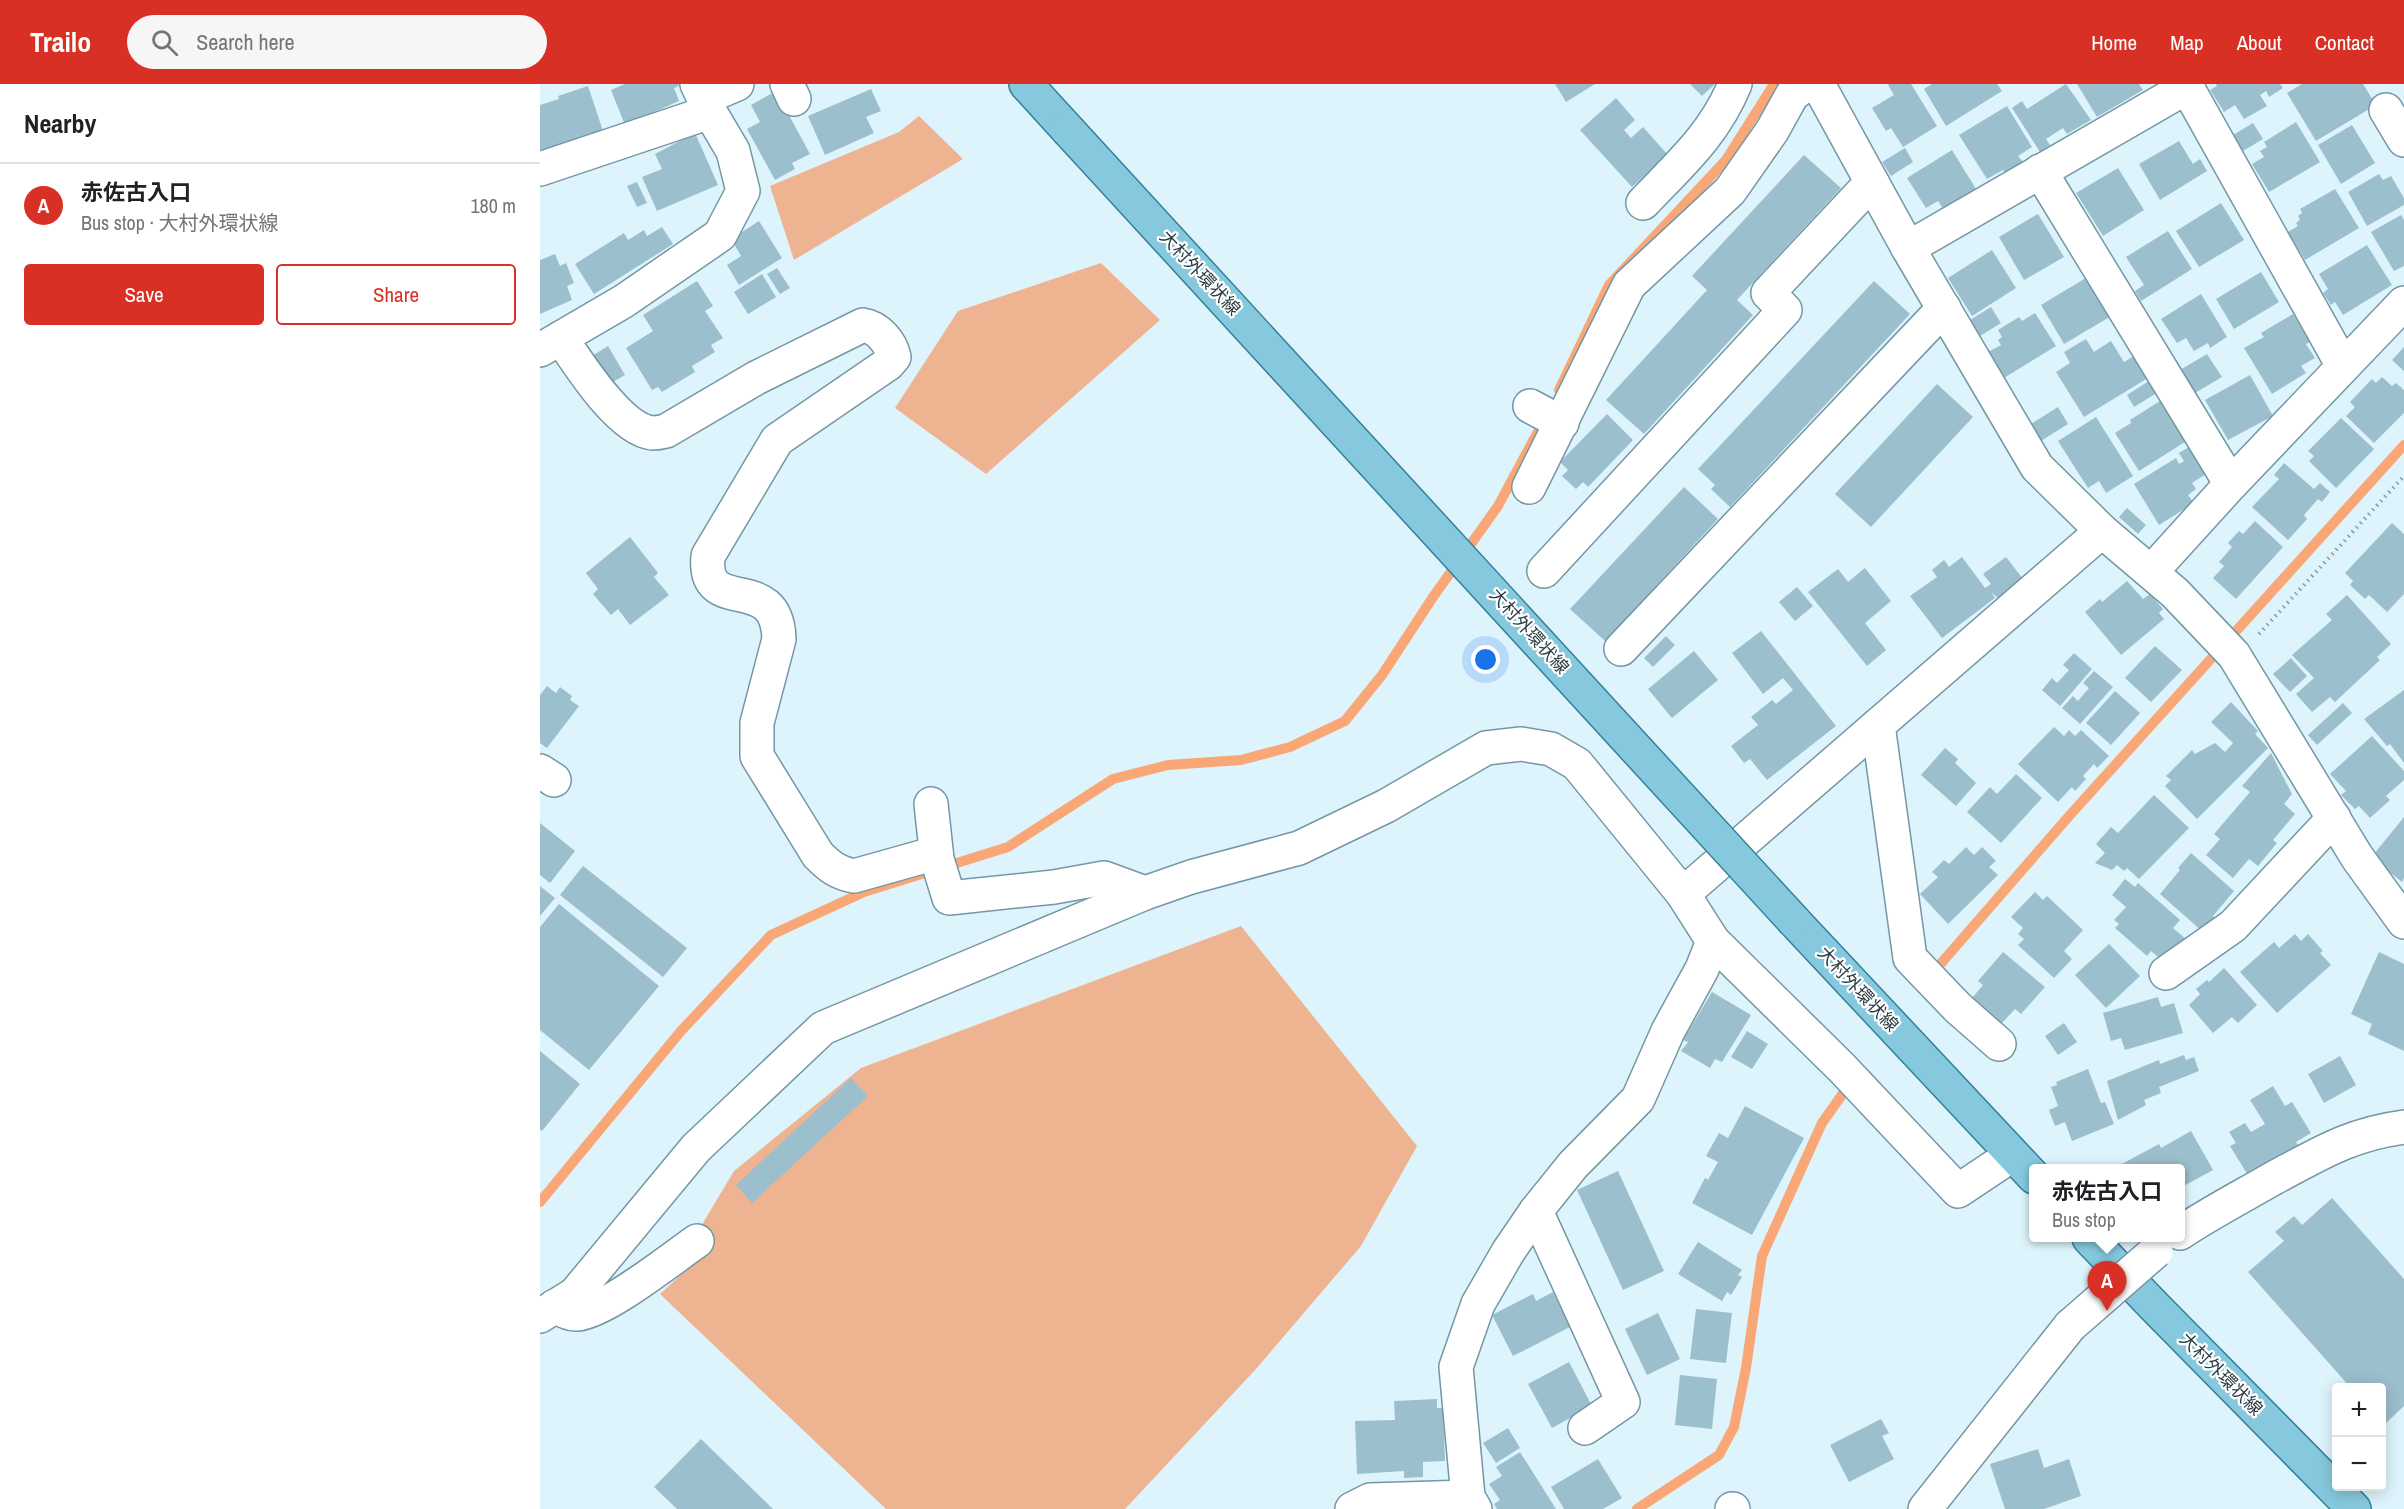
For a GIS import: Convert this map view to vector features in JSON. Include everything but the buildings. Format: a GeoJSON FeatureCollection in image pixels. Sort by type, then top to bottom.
{"type":"FeatureCollection","features":[{"type":"Feature","properties":{"kind":"main road","name":"大村外環状線"},"geometry":{"type":"LineString","coordinates":[[1026,84],[1794,921],[2023,1166]]}},
{"type":"Feature","properties":{"kind":"main road","name":"大村外環状線"},"geometry":{"type":"LineString","coordinates":[[2093,1242],[2354,1509]]}},
{"type":"Feature","properties":{"kind":"street"},"geometry":{"type":"LineString","coordinates":[[540,169],[737,84]]}},
{"type":"Feature","properties":{"kind":"street"},"geometry":{"type":"LineString","coordinates":[[1643,203],[1705,138],[1725,107],[1735,84]]}},
{"type":"Feature","properties":{"kind":"street"},"geometry":{"type":"LineString","coordinates":[[1529,488],[1629,285],[1730,191],[1772,131],[1792,95],[1820,87],[1908,248],[2037,467],[2102,531],[2164,582],[2235,657],[2356,857],[2404,921]]}},
{"type":"Feature","properties":{"kind":"street"},"geometry":{"type":"LineString","coordinates":[[1908,248],[2187,87],[2343,366]]}},
{"type":"Feature","properties":{"kind":"street"},"geometry":{"type":"LineString","coordinates":[[704,98],[733,151],[743,191],[720,235],[624,300],[551,344],[634,425],[653,433],[666,431],[756,378],[863,325],[873,327],[892,348],[894,357],[888,364],[777,440],[708,556],[706,570],[712,582],[720,590],[761,600],[768,605],[777,620],[779,639],[757,723],[757,756],[818,855],[830,868],[842,874],[854,876],[937,856]]}},
{"type":"Feature","properties":{"kind":"street"},"geometry":{"type":"LineString","coordinates":[[2386,110],[2404,141]]}},
{"type":"Feature","properties":{"kind":"street"},"geometry":{"type":"LineString","coordinates":[[2040,171],[2231,484]]}},
{"type":"Feature","properties":{"kind":"street"},"geometry":{"type":"LineString","coordinates":[[1544,571],[1785,310],[1768,293],[1872,182]]}},
{"type":"Feature","properties":{"kind":"street"},"geometry":{"type":"LineString","coordinates":[[2164,582],[2231,484],[2404,303]]}},
{"type":"Feature","properties":{"kind":"street"},"geometry":{"type":"LineString","coordinates":[[1621,649],[1944,308]]}},
{"type":"Feature","properties":{"kind":"street"},"geometry":{"type":"LineString","coordinates":[[1530,406],[1561,422]]}},
{"type":"Feature","properties":{"kind":"street"},"geometry":{"type":"LineString","coordinates":[[1683,894],[2102,531]]}},
{"type":"Feature","properties":{"kind":"street"},"geometry":{"type":"LineString","coordinates":[[1878,725],[1910,958],[1958,1008],[1999,1044]]}},
{"type":"Feature","properties":{"kind":"street"},"geometry":{"type":"LineString","coordinates":[[548,1311],[576,1294],[696,1148],[823,1028],[1145,893],[1191,877],[1299,848],[1386,806],[1486,748],[1521,744],[1551,748],[1577,764],[1683,894],[1713,941],[1842,1068],[1958,1191],[2023,1166]]}},
{"type":"Feature","properties":{"kind":"street"},"geometry":{"type":"LineString","coordinates":[[932,804],[937,856],[949,898],[1054,887],[1104,878],[1145,893]]}},
{"type":"Feature","properties":{"kind":"street"},"geometry":{"type":"LineString","coordinates":[[2166,973],[2233,926],[2334,818]]}},
{"type":"Feature","properties":{"kind":"street"},"geometry":{"type":"LineString","coordinates":[[1352,1509],[1370,1500],[1472,1503],[1456,1367],[1478,1304],[1508,1252],[1536,1211],[1574,1165],[1638,1099],[1668,1031],[1702,969],[1713,941]]}},
{"type":"Feature","properties":{"kind":"street"},"geometry":{"type":"LineString","coordinates":[[2185,1230],[2208,1214],[2340,1142],[2381,1130],[2404,1127]]}},
{"type":"Feature","properties":{"kind":"street"},"geometry":{"type":"LineString","coordinates":[[1536,1211],[1623,1402],[1585,1428]]}},
{"type":"Feature","properties":{"kind":"street"},"geometry":{"type":"LineString","coordinates":[[548,1311],[574,1315],[589,1311],[619,1295],[696,1241]]}},
{"type":"Feature","properties":{"kind":"street"},"geometry":{"type":"LineString","coordinates":[[1925,1509],[2070,1326],[2168,1242]]}},
{"type":"Feature","properties":{"kind":"path"},"geometry":{"type":"LineString","coordinates":[[2235,657],[2404,476]]}},
{"type":"Feature","properties":{"kind":"shaded area"},"geometry":{"type":"Polygon","coordinates":[[[919,116],[963,159],[794,260],[770,186],[899,132],[919,116]]]}},
{"type":"Feature","properties":{"kind":"shaded area"},"geometry":{"type":"Polygon","coordinates":[[[1101,263],[1160,320],[986,474],[895,408],[958,311],[1101,263]]]}},
{"type":"Feature","properties":{"kind":"shaded area"},"geometry":{"type":"Polygon","coordinates":[[[1241,926],[1417,1146],[1361,1246],[1256,1369],[1125,1509],[886,1509],[660,1294],[708,1250],[697,1233],[734,1171],[861,1068],[1241,926]]]}},
{"type":"Feature","properties":{"kind":"waterway"},"geometry":{"type":"LineString","coordinates":[[1559,390],[1609,285],[1726,160],[1774,84]]}},
{"type":"Feature","properties":{"kind":"waterway"},"geometry":{"type":"LineString","coordinates":[[540,1202],[681,1031],[771,935],[864,892],[1008,847],[1113,779],[1168,765],[1241,760],[1290,747],[1345,721],[1382,675],[1433,597],[1498,506],[1541,426]]}},
{"type":"Feature","properties":{"kind":"waterway"},"geometry":{"type":"LineString","coordinates":[[1930,976],[2070,815],[2404,445]]}},
{"type":"Feature","properties":{"kind":"waterway"},"geometry":{"type":"LineString","coordinates":[[1637,1509],[1719,1455],[1734,1427],[1746,1368],[1762,1256],[1822,1123],[1844,1092]]}},
{"type":"Feature","properties":{"kind":"place","name":"赤佐古入口"},"geometry":{"type":"Point","coordinates":[2107,1311]}}]}
